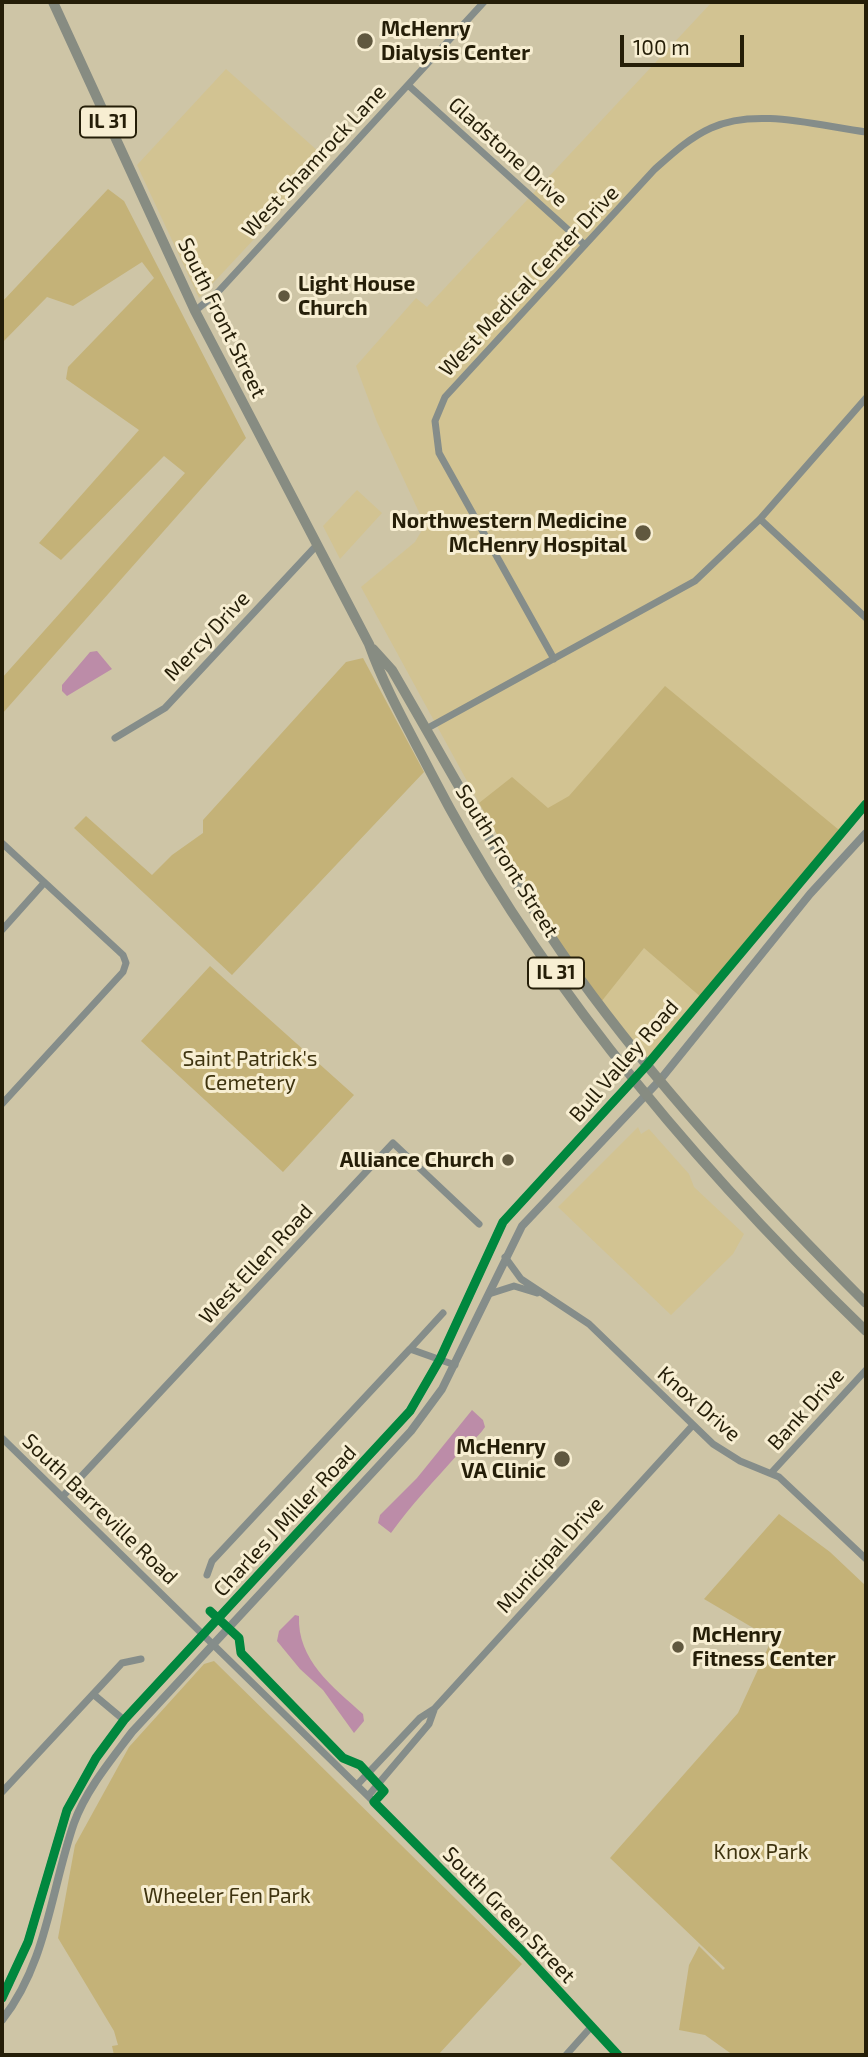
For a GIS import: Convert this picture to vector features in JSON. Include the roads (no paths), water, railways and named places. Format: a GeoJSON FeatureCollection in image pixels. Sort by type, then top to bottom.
{"type":"FeatureCollection","features":[{"type":"Feature","properties":{"kind":"main road","name":"South Front Street"},"geometry":{"type":"LineString","coordinates":[[53,2],[195,311],[369,644],[381,677],[481,863],[590,1024],[634,1080],[751,1216],[866,1331]]}},
{"type":"Feature","properties":{"kind":"main road","name":"South Front Street"},"geometry":{"type":"LineString","coordinates":[[369,644],[392,670],[478,820],[592,994],[647,1065],[783,1220],[866,1303]]}},
{"type":"Feature","properties":{"kind":"street","name":"West Shamrock Lane"},"geometry":{"type":"LineString","coordinates":[[195,311],[218,292],[484,2]]}},
{"type":"Feature","properties":{"kind":"street","name":"Gladstone Drive"},"geometry":{"type":"LineString","coordinates":[[408,85],[585,246]]}},
{"type":"Feature","properties":{"kind":"street","name":"West Medical Center Drive"},"geometry":{"type":"LineString","coordinates":[[554,659],[439,453],[435,421],[445,397],[654,170],[680,147],[712,127],[750,119],[866,131]]}},
{"type":"Feature","properties":{"kind":"street"},"geometry":{"type":"LineString","coordinates":[[426,729],[695,580],[760,519],[866,398]]}},
{"type":"Feature","properties":{"kind":"street"},"geometry":{"type":"LineString","coordinates":[[760,519],[866,618]]}},
{"type":"Feature","properties":{"kind":"street","name":"Mercy Drive"},"geometry":{"type":"LineString","coordinates":[[115,738],[165,708],[316,546]]}},
{"type":"Feature","properties":{"kind":"street","name":"Bull Valley Road"},"geometry":{"type":"LineString","coordinates":[[440,1359],[503,1222],[634,1080],[866,804]]}},
{"type":"Feature","properties":{"kind":"street","name":"Bull Valley Road"},"geometry":{"type":"LineString","coordinates":[[214,1645],[411,1431],[442,1390],[522,1226],[647,1095],[810,894],[866,833]]}},
{"type":"Feature","properties":{"kind":"street"},"geometry":{"type":"LineString","coordinates":[[2,843],[123,955],[127,963],[123,972],[2,1104]]}},
{"type":"Feature","properties":{"kind":"street"},"geometry":{"type":"LineString","coordinates":[[2,930],[44,883]]}},
{"type":"Feature","properties":{"kind":"street","name":"West Ellen Road"},"geometry":{"type":"LineString","coordinates":[[63,1496],[393,1143],[479,1223]]}},
{"type":"Feature","properties":{"kind":"street","name":"Knox Drive"},"geometry":{"type":"LineString","coordinates":[[505,1257],[517,1275],[589,1324],[693,1425],[730,1455],[772,1472],[866,1559]]}},
{"type":"Feature","properties":{"kind":"street","name":"Knox Drive"},"geometry":{"type":"LineString","coordinates":[[488,1294],[514,1286],[545,1294]]}},
{"type":"Feature","properties":{"kind":"street"},"geometry":{"type":"LineString","coordinates":[[207,1575],[212,1561],[443,1313]]}},
{"type":"Feature","properties":{"kind":"street"},"geometry":{"type":"LineString","coordinates":[[410,1349],[455,1365]]}},
{"type":"Feature","properties":{"kind":"street","name":"Charles J Miller Road"},"geometry":{"type":"LineString","coordinates":[[2,1998],[28,1942],[67,1810],[96,1758],[124,1720],[410,1411],[440,1359]]}},
{"type":"Feature","properties":{"kind":"street","name":"Bank Drive"},"geometry":{"type":"LineString","coordinates":[[772,1472],[866,1370]]}},
{"type":"Feature","properties":{"kind":"street","name":"Municipal Drive"},"geometry":{"type":"LineString","coordinates":[[357,1785],[420,1717],[434,1709],[693,1425]]}},
{"type":"Feature","properties":{"kind":"street","name":"South Barreville Road"},"geometry":{"type":"LineString","coordinates":[[2,1438],[204,1635]]}},
{"type":"Feature","properties":{"kind":"street","name":"South Green Street"},"geometry":{"type":"LineString","coordinates":[[204,1635],[522,1951],[618,2055]]}},
{"type":"Feature","properties":{"kind":"street"},"geometry":{"type":"LineString","coordinates":[[2,2020],[12,2007],[39,1950],[74,1821],[103,1769],[132,1732],[214,1645]]}},
{"type":"Feature","properties":{"kind":"street"},"geometry":{"type":"LineString","coordinates":[[2,1792],[121,1663],[141,1659]]}},
{"type":"Feature","properties":{"kind":"street"},"geometry":{"type":"LineString","coordinates":[[93,1694],[124,1720]]}},
{"type":"Feature","properties":{"kind":"street","name":"Municipal Drive"},"geometry":{"type":"LineString","coordinates":[[368,1796],[429,1724],[434,1709]]}},
{"type":"Feature","properties":{"kind":"street"},"geometry":{"type":"LineString","coordinates":[[566,2055],[591,2027]]}},
{"type":"Feature","properties":{"kind":"place","name":"McHenry Dialysis Center"},"geometry":{"type":"Point","coordinates":[365,41]}},
{"type":"Feature","properties":{"kind":"place","name":"Light House Church"},"geometry":{"type":"Point","coordinates":[284,296]}},
{"type":"Feature","properties":{"kind":"place","name":"Northwestern Medicine McHenry Hospital"},"geometry":{"type":"Point","coordinates":[643,533]}},
{"type":"Feature","properties":{"kind":"place","name":"Alliance Church"},"geometry":{"type":"Point","coordinates":[508,1160]}},
{"type":"Feature","properties":{"kind":"place","name":"McHenry VA Clinic"},"geometry":{"type":"Point","coordinates":[562,1459]}},
{"type":"Feature","properties":{"kind":"place","name":"McHenry Fitness Center"},"geometry":{"type":"Point","coordinates":[678,1647]}},
{"type":"Feature","properties":{"kind":"park label","name":"Saint Patrick's Cemetery"},"geometry":{"type":"Point","coordinates":[250,1071]}},
{"type":"Feature","properties":{"kind":"park label","name":"Knox Park"},"geometry":{"type":"Point","coordinates":[761,1852]}},
{"type":"Feature","properties":{"kind":"park label","name":"Wheeler Fen Park"},"geometry":{"type":"Point","coordinates":[227,1896]}}]}
